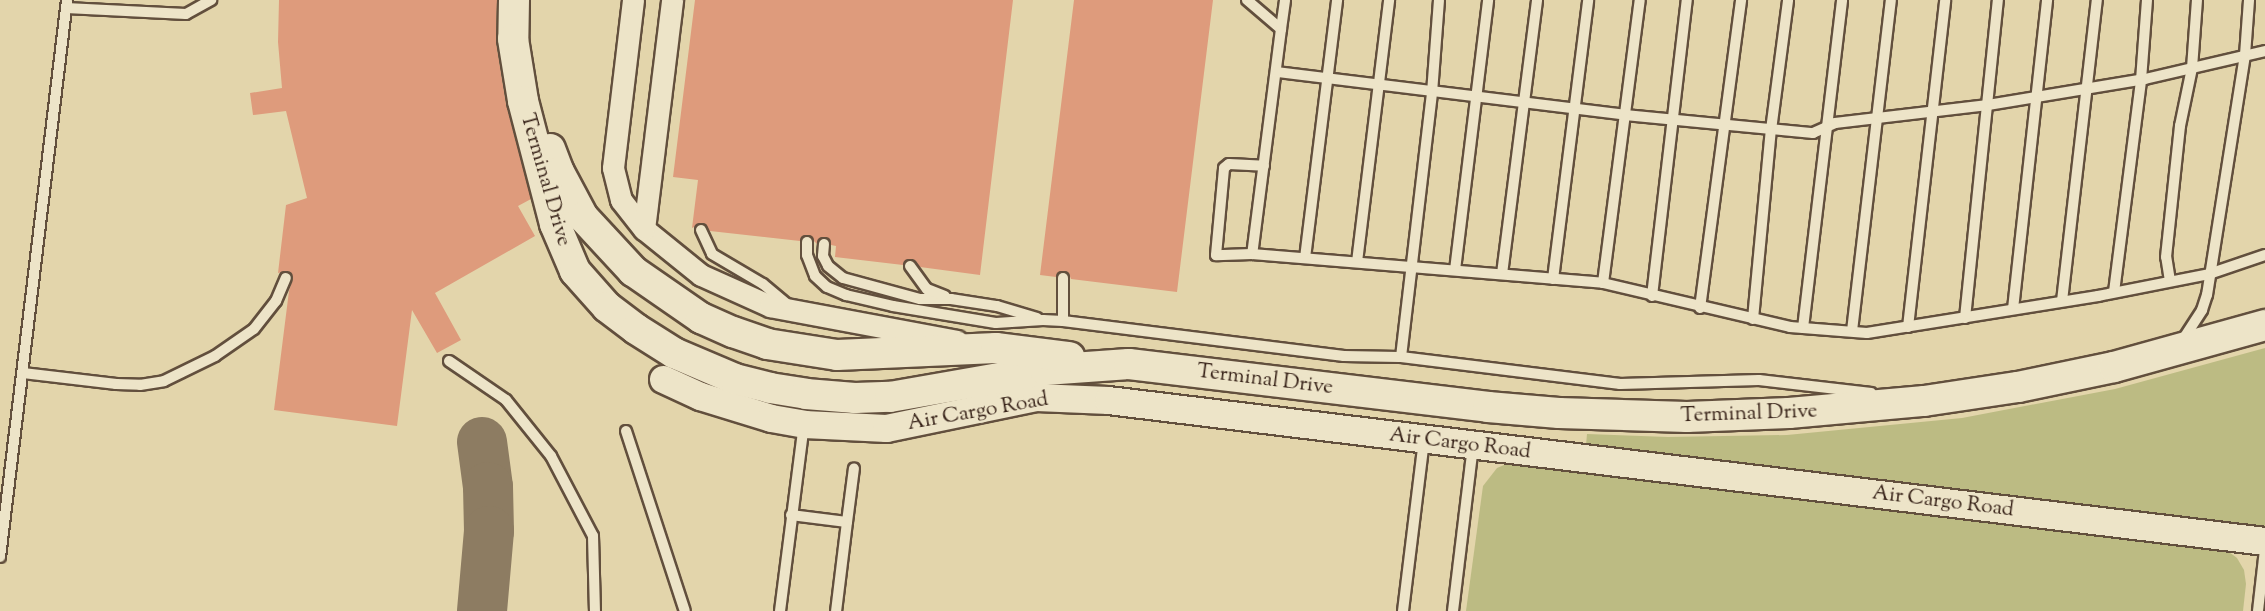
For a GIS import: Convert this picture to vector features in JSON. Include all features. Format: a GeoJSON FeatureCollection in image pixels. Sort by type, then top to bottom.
{"type":"FeatureCollection","features":[{"type":"Feature","properties":{"kind":"main road","name":"Terminal Drive"},"geometry":{"type":"LineString","coordinates":[[514,0],[513,39],[523,101],[555,224],[575,272],[590,291],[636,329],[674,353],[735,379],[806,394],[878,397],[1046,370],[1129,364],[1488,407],[1623,416],[1789,413],[1924,401],[2018,387],[2175,351],[2265,325]]}},
{"type":"Feature","properties":{"kind":"main road"},"geometry":{"type":"LineString","coordinates":[[521,0],[520,20],[533,100],[559,172],[583,217],[633,271],[701,318],[733,332],[805,352],[870,356],[996,348],[1129,364]]}},
{"type":"Feature","properties":{"kind":"street"},"geometry":{"type":"LineString","coordinates":[[633,0],[613,168],[621,200],[644,229],[701,275],[771,306],[798,313],[996,348]]}},
{"type":"Feature","properties":{"kind":"street"},"geometry":{"type":"LineString","coordinates":[[644,229],[672,0]]}},
{"type":"Feature","properties":{"kind":"street","name":"Air Cargo Road"},"geometry":{"type":"LineString","coordinates":[[663,379],[700,396],[771,418],[804,424],[886,428],[1036,397],[1072,398],[1258,417],[2265,541]]}},
{"type":"Feature","properties":{"kind":"lane"},"geometry":{"type":"LineString","coordinates":[[0,557],[67,4],[186,15],[211,0]]}},
{"type":"Feature","properties":{"kind":"lane"},"geometry":{"type":"LineString","coordinates":[[1247,0],[1281,29]]}},
{"type":"Feature","properties":{"kind":"lane"},"geometry":{"type":"LineString","coordinates":[[1252,254],[1285,0]]}},
{"type":"Feature","properties":{"kind":"lane"},"geometry":{"type":"LineString","coordinates":[[1305,258],[1337,0]]}},
{"type":"Feature","properties":{"kind":"lane"},"geometry":{"type":"LineString","coordinates":[[1357,262],[1389,0]]}},
{"type":"Feature","properties":{"kind":"lane"},"geometry":{"type":"LineString","coordinates":[[1401,357],[1432,93],[1439,0]]}},
{"type":"Feature","properties":{"kind":"lane"},"geometry":{"type":"LineString","coordinates":[[1455,270],[1488,0]]}},
{"type":"Feature","properties":{"kind":"lane"},"geometry":{"type":"LineString","coordinates":[[1502,274],[1537,0]]}},
{"type":"Feature","properties":{"kind":"lane"},"geometry":{"type":"LineString","coordinates":[[1553,279],[1588,0]]}},
{"type":"Feature","properties":{"kind":"lane"},"geometry":{"type":"LineString","coordinates":[[1603,283],[1640,0]]}},
{"type":"Feature","properties":{"kind":"lane"},"geometry":{"type":"LineString","coordinates":[[1652,296],[1687,0]]}},
{"type":"Feature","properties":{"kind":"lane"},"geometry":{"type":"LineString","coordinates":[[1700,308],[1741,0]]}},
{"type":"Feature","properties":{"kind":"lane"},"geometry":{"type":"LineString","coordinates":[[1753,319],[1788,0]]}},
{"type":"Feature","properties":{"kind":"lane"},"geometry":{"type":"LineString","coordinates":[[1803,328],[1842,0]]}},
{"type":"Feature","properties":{"kind":"lane"},"geometry":{"type":"LineString","coordinates":[[1852,332],[1891,0]]}},
{"type":"Feature","properties":{"kind":"lane"},"geometry":{"type":"LineString","coordinates":[[1908,327],[1946,0]]}},
{"type":"Feature","properties":{"kind":"lane"},"geometry":{"type":"LineString","coordinates":[[1965,318],[1998,0]]}},
{"type":"Feature","properties":{"kind":"lane"},"geometry":{"type":"LineString","coordinates":[[2013,309],[2047,0]]}},
{"type":"Feature","properties":{"kind":"lane"},"geometry":{"type":"LineString","coordinates":[[2062,301],[2097,0]]}},
{"type":"Feature","properties":{"kind":"lane"},"geometry":{"type":"LineString","coordinates":[[2114,292],[2141,80],[2147,0]]}},
{"type":"Feature","properties":{"kind":"lane"},"geometry":{"type":"LineString","coordinates":[[2170,281],[2166,257],[2180,126],[2192,68],[2197,0]]}},
{"type":"Feature","properties":{"kind":"lane"},"geometry":{"type":"LineString","coordinates":[[2175,351],[2202,310],[2245,55],[2249,0]]}},
{"type":"Feature","properties":{"kind":"lane"},"geometry":{"type":"LineString","coordinates":[[1276,72],[1673,121],[1813,133],[1835,123],[1988,105],[2141,80],[2265,51]]}},
{"type":"Feature","properties":{"kind":"lane"},"geometry":{"type":"LineString","coordinates":[[1264,166],[1229,164],[1224,168],[1216,255],[1252,254],[1603,283],[1700,308],[1803,328],[1867,333],[1965,318],[2209,274],[2265,255]]}},
{"type":"Feature","properties":{"kind":"lane"},"geometry":{"type":"LineString","coordinates":[[701,230],[712,254],[763,284],[798,313]]}},
{"type":"Feature","properties":{"kind":"lane"},"geometry":{"type":"LineString","coordinates":[[807,242],[807,255],[815,276],[827,287],[846,295],[940,315],[996,323],[1063,321],[1344,357],[1401,357],[1620,384],[1759,380],[1924,401]]}},
{"type":"Feature","properties":{"kind":"lane"},"geometry":{"type":"LineString","coordinates":[[824,244],[823,256],[828,266],[843,278],[920,298],[951,299],[998,306],[1043,320]]}},
{"type":"Feature","properties":{"kind":"lane"},"geometry":{"type":"LineString","coordinates":[[910,266],[927,289],[951,299]]}},
{"type":"Feature","properties":{"kind":"lane"},"geometry":{"type":"LineString","coordinates":[[23,373],[116,384],[140,385],[164,381],[215,357],[254,329],[276,301],[286,278]]}},
{"type":"Feature","properties":{"kind":"lane"},"geometry":{"type":"LineString","coordinates":[[1063,278],[1063,321]]}},
{"type":"Feature","properties":{"kind":"lane"},"geometry":{"type":"LineString","coordinates":[[449,361],[506,400],[551,456],[593,536],[595,611]]}},
{"type":"Feature","properties":{"kind":"lane"},"geometry":{"type":"LineString","coordinates":[[780,611],[804,424]]}},
{"type":"Feature","properties":{"kind":"lane"},"geometry":{"type":"LineString","coordinates":[[626,430],[685,611]]}},
{"type":"Feature","properties":{"kind":"lane"},"geometry":{"type":"LineString","coordinates":[[1403,611],[1424,439]]}},
{"type":"Feature","properties":{"kind":"lane"},"geometry":{"type":"LineString","coordinates":[[1453,611],[1473,445]]}},
{"type":"Feature","properties":{"kind":"lane"},"geometry":{"type":"LineString","coordinates":[[836,611],[854,468]]}},
{"type":"Feature","properties":{"kind":"lane"},"geometry":{"type":"LineString","coordinates":[[791,515],[847,522]]}},
{"type":"Feature","properties":{"kind":"lane"},"geometry":{"type":"LineString","coordinates":[[2258,611],[2265,550]]}},
{"type":"Feature","properties":{"kind":"shaded area"},"geometry":{"type":"Polygon","coordinates":[[[2265,348],[2265,528],[1586,445],[1587,434],[1668,437],[1787,435],[1962,418],[2115,389],[2265,348]]]}},
{"type":"Feature","properties":{"kind":"shaded area"},"geometry":{"type":"Polygon","coordinates":[[[1511,462],[2225,549],[2237,558],[2244,570],[2246,584],[2243,611],[1466,611],[1483,486],[1497,468],[1511,462]]]}},
{"type":"Feature","properties":{"kind":"building"},"geometry":{"type":"Polygon","coordinates":[[[279,0],[497,0],[496,42],[506,104],[531,199],[518,206],[535,236],[435,293],[461,340],[437,353],[412,310],[397,426],[274,410],[289,291],[293,278],[288,271],[278,273],[286,205],[307,198],[286,111],[253,115],[250,93],[282,88],[278,42],[279,0]]]}},
{"type":"Feature","properties":{"kind":"building"},"geometry":{"type":"Polygon","coordinates":[[[695,0],[1013,0],[980,275],[920,267],[910,259],[903,265],[835,257],[836,246],[831,245],[830,240],[825,237],[820,238],[817,244],[808,235],[803,236],[800,241],[710,231],[702,223],[692,228],[698,180],[673,177],[695,0]]]}},
{"type":"Feature","properties":{"kind":"building"},"geometry":{"type":"Polygon","coordinates":[[[1074,0],[1213,0],[1177,292],[1071,279],[1064,271],[1056,277],[1040,275],[1074,0]]]}},
{"type":"Feature","properties":{"kind":"taxiway"},"geometry":{"type":"LineString","coordinates":[[482,442],[488,487],[489,531],[482,611]]}}]}
